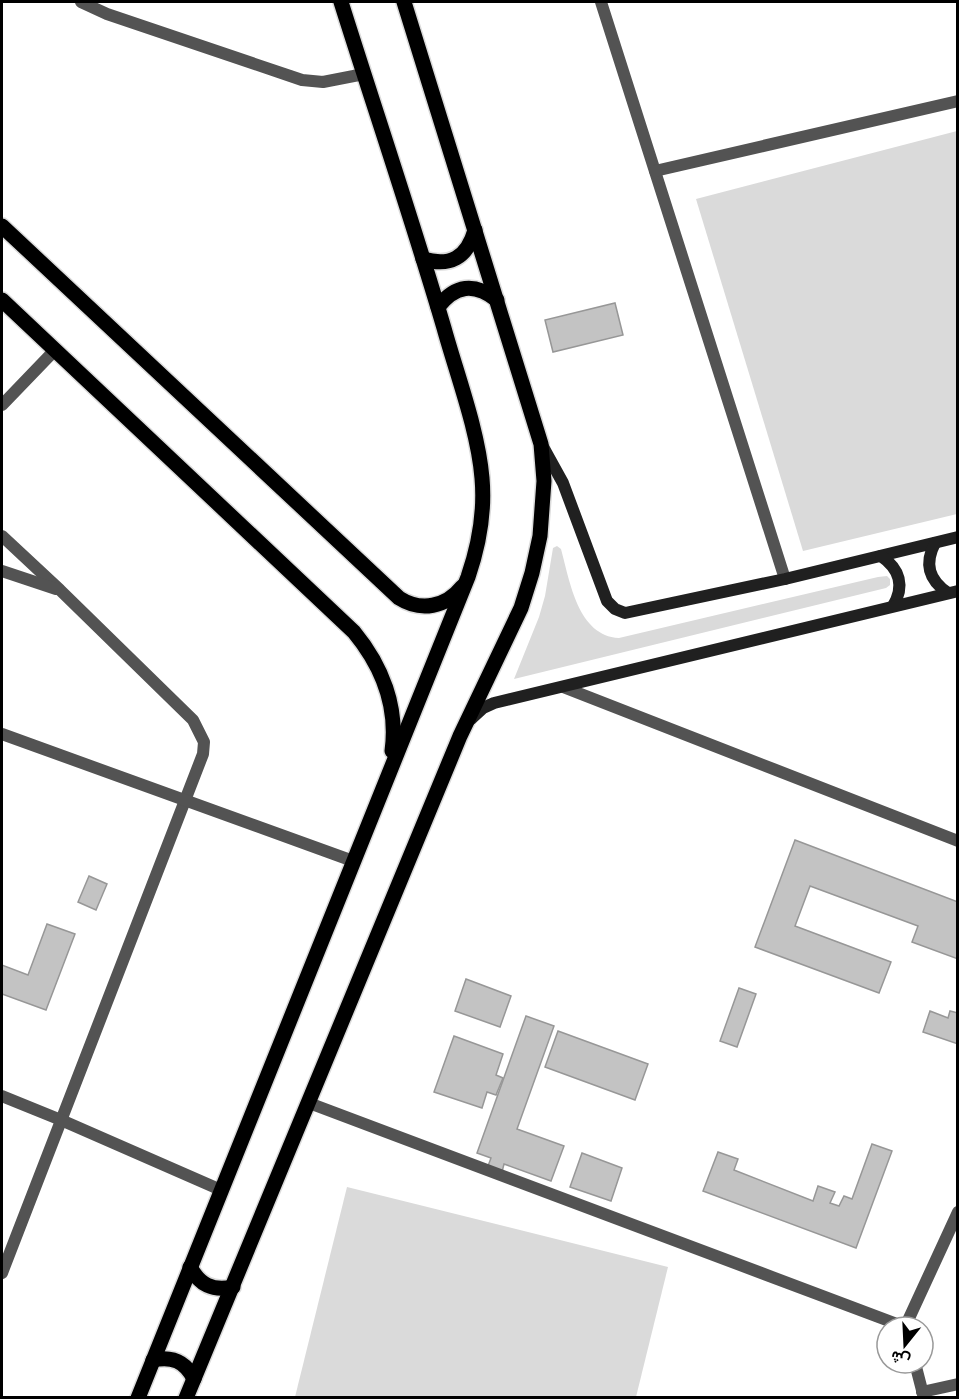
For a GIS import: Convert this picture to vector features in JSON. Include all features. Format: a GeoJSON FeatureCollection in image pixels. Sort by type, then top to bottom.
{"type":"FeatureCollection","features":[{"type":"Feature","properties":{"kind":"main road"},"geometry":{"type":"LineString","coordinates":[[138,1398],[468,577],[479,538],[483,498],[480,459],[438,307],[341,2]]}},
{"type":"Feature","properties":{"kind":"main road"},"geometry":{"type":"LineString","coordinates":[[186,1398],[460,736],[514,625],[532,573],[542,518],[544,481],[541,444],[404,2]]}},
{"type":"Feature","properties":{"kind":"main road"},"geometry":{"type":"LineString","coordinates":[[2,226],[399,598],[417,606],[436,605],[458,593],[468,577]]}},
{"type":"Feature","properties":{"kind":"main road"},"geometry":{"type":"LineString","coordinates":[[423,259],[436,263],[450,261],[462,254],[471,244],[475,230]]}},
{"type":"Feature","properties":{"kind":"main road"},"geometry":{"type":"LineString","coordinates":[[438,307],[446,296],[458,290],[472,288],[486,292],[497,300]]}},
{"type":"Feature","properties":{"kind":"main road"},"geometry":{"type":"LineString","coordinates":[[2,300],[363,643],[383,678],[390,705],[393,745],[388,772]]}},
{"type":"Feature","properties":{"kind":"main road"},"geometry":{"type":"LineString","coordinates":[[541,444],[563,483],[605,596],[615,609],[630,612],[785,579],[957,537]]}},
{"type":"Feature","properties":{"kind":"main road"},"geometry":{"type":"LineString","coordinates":[[935,543],[929,554],[928,565],[931,577],[938,587],[953,592]]}},
{"type":"Feature","properties":{"kind":"main road"},"geometry":{"type":"LineString","coordinates":[[881,556],[898,572],[901,584],[899,596],[893,606]]}},
{"type":"Feature","properties":{"kind":"main road"},"geometry":{"type":"LineString","coordinates":[[460,736],[474,716],[488,705],[953,592]]}},
{"type":"Feature","properties":{"kind":"main road"},"geometry":{"type":"LineString","coordinates":[[190,1267],[202,1284],[222,1289],[232,1287]]}},
{"type":"Feature","properties":{"kind":"main road"},"geometry":{"type":"LineString","coordinates":[[153,1360],[173,1358],[190,1370],[194,1379]]}},
{"type":"Feature","properties":{"kind":"street"},"geometry":{"type":"LineString","coordinates":[[81,2],[107,14],[284,75],[323,82],[364,74]]}},
{"type":"Feature","properties":{"kind":"street"},"geometry":{"type":"LineString","coordinates":[[601,2],[785,579]]}},
{"type":"Feature","properties":{"kind":"street"},"geometry":{"type":"LineString","coordinates":[[655,171],[957,102]]}},
{"type":"Feature","properties":{"kind":"street"},"geometry":{"type":"LineString","coordinates":[[2,405],[55,350]]}},
{"type":"Feature","properties":{"kind":"street"},"geometry":{"type":"LineString","coordinates":[[2,536],[193,720],[204,742],[202,754],[2,1273]]}},
{"type":"Feature","properties":{"kind":"street"},"geometry":{"type":"LineString","coordinates":[[2,571],[60,590]]}},
{"type":"Feature","properties":{"kind":"street"},"geometry":{"type":"LineString","coordinates":[[562,687],[957,841]]}},
{"type":"Feature","properties":{"kind":"street"},"geometry":{"type":"LineString","coordinates":[[2,734],[353,861]]}},
{"type":"Feature","properties":{"kind":"street"},"geometry":{"type":"LineString","coordinates":[[2,1096],[221,1190]]}},
{"type":"Feature","properties":{"kind":"street"},"geometry":{"type":"LineString","coordinates":[[309,1103],[875,1316]]}},
{"type":"Feature","properties":{"kind":"street"},"geometry":{"type":"LineString","coordinates":[[910,1315],[957,1212]]}},
{"type":"Feature","properties":{"kind":"street"},"geometry":{"type":"LineString","coordinates":[[918,1375],[923,1395],[957,1383]]}},
{"type":"Feature","properties":{"kind":"shaded area"},"geometry":{"type":"Polygon","coordinates":[[[957,131],[957,514],[803,551],[696,199],[957,131]]]}},
{"type":"Feature","properties":{"kind":"shaded area"},"geometry":{"type":"Polygon","coordinates":[[[557,546],[561,549],[572,591],[585,618],[605,635],[619,638],[878,577],[887,576],[890,579],[890,585],[886,588],[514,679],[539,617],[553,548],[557,546]]]}},
{"type":"Feature","properties":{"kind":"shaded area"},"geometry":{"type":"Polygon","coordinates":[[[347,1187],[668,1267],[636,1397],[295,1397],[347,1187]]]}},
{"type":"Feature","properties":{"kind":"building"},"geometry":{"type":"Polygon","coordinates":[[[615,303],[623,335],[553,352],[545,320],[615,303]]]}},
{"type":"Feature","properties":{"kind":"building"},"geometry":{"type":"Polygon","coordinates":[[[795,840],[958,902],[958,959],[912,942],[918,926],[810,886],[795,926],[891,962],[879,993],[755,947],[795,840]]]}},
{"type":"Feature","properties":{"kind":"building"},"geometry":{"type":"Polygon","coordinates":[[[89,876],[107,884],[96,910],[78,902],[89,876]]]}},
{"type":"Feature","properties":{"kind":"building"},"geometry":{"type":"Polygon","coordinates":[[[47,924],[75,934],[46,1010],[2,994],[2,965],[28,975],[47,924]]]}},
{"type":"Feature","properties":{"kind":"building"},"geometry":{"type":"Polygon","coordinates":[[[466,979],[511,996],[500,1027],[455,1011],[466,979]]]}},
{"type":"Feature","properties":{"kind":"building"},"geometry":{"type":"Polygon","coordinates":[[[739,988],[756,994],[737,1047],[720,1041],[739,988]]]}},
{"type":"Feature","properties":{"kind":"building"},"geometry":{"type":"Polygon","coordinates":[[[930,1011],[948,1018],[950,1011],[958,1013],[958,1044],[923,1032],[930,1011]]]}},
{"type":"Feature","properties":{"kind":"building"},"geometry":{"type":"Polygon","coordinates":[[[526,1016],[554,1026],[517,1129],[564,1146],[551,1181],[504,1164],[502,1172],[488,1166],[491,1158],[477,1153],[526,1016]]]}},
{"type":"Feature","properties":{"kind":"building"},"geometry":{"type":"Polygon","coordinates":[[[558,1031],[648,1064],[635,1100],[545,1067],[558,1031]]]}},
{"type":"Feature","properties":{"kind":"building"},"geometry":{"type":"Polygon","coordinates":[[[454,1036],[503,1054],[496,1075],[503,1078],[496,1095],[487,1092],[482,1108],[434,1092],[454,1036]]]}},
{"type":"Feature","properties":{"kind":"building"},"geometry":{"type":"Polygon","coordinates":[[[872,1144],[892,1151],[856,1248],[703,1191],[718,1152],[738,1159],[734,1170],[813,1201],[818,1186],[835,1192],[830,1203],[839,1206],[844,1196],[852,1199],[872,1144]]]}},
{"type":"Feature","properties":{"kind":"building"},"geometry":{"type":"Polygon","coordinates":[[[582,1153],[622,1168],[611,1201],[570,1187],[582,1153]]]}}]}
